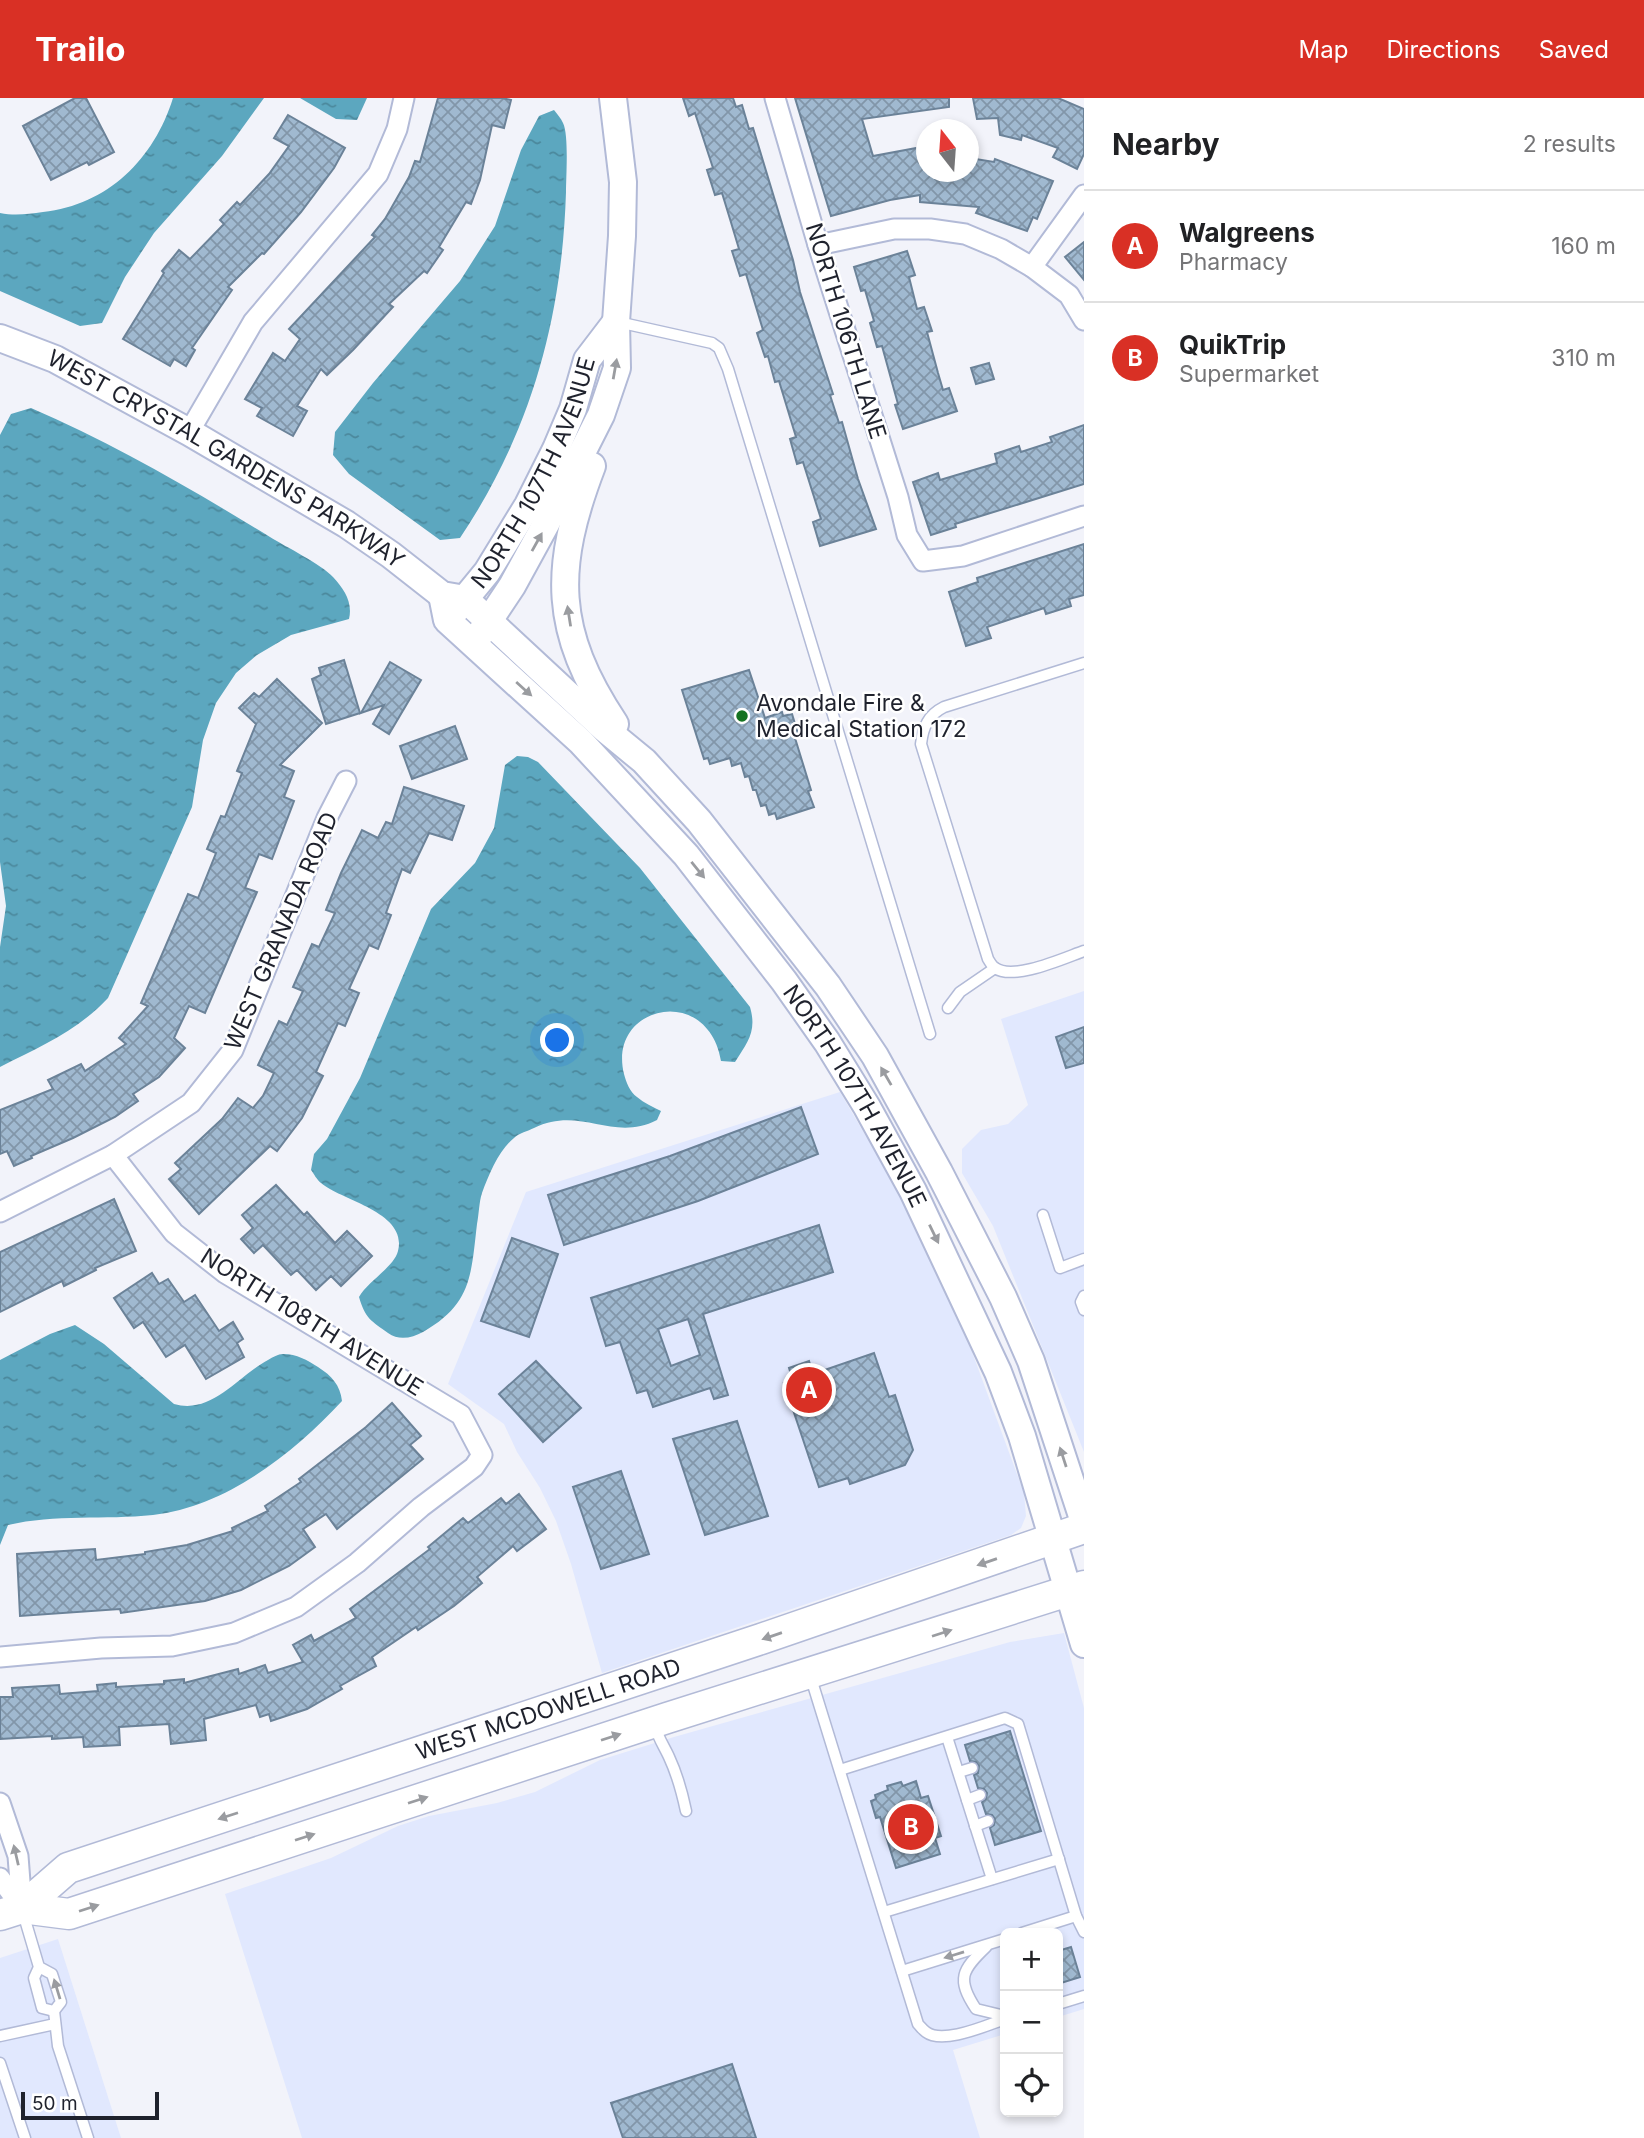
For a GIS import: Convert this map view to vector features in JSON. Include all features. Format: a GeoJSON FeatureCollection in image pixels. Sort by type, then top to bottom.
{"type":"FeatureCollection","features":[{"type":"Feature","properties":{"kind":"main road","name":"NORTH 107TH AVENUE"},"geometry":{"type":"LineString","coordinates":[[465,617],[512,586],[548,523],[601,415],[617,368],[616,321],[622,236],[622,182],[613,98]]}},
{"type":"Feature","properties":{"kind":"main road","name":"NORTH 107TH AVENUE"},"geometry":{"type":"LineString","coordinates":[[465,617],[556,449],[573,409],[587,360],[616,321]]}},
{"type":"Feature","properties":{"kind":"main road","name":"WEST CRYSTAL GARDENS PARKWAY"},"geometry":{"type":"LineString","coordinates":[[0,338],[55,359],[189,432],[346,524],[391,555],[465,617]]}},
{"type":"Feature","properties":{"kind":"main road"},"geometry":{"type":"LineString","coordinates":[[601,415],[597,451],[569,536],[565,560],[565,592],[575,647],[586,676],[614,721],[644,761]]}},
{"type":"Feature","properties":{"kind":"main road","name":"NORTH 107TH AVENUE"},"geometry":{"type":"LineString","coordinates":[[465,617],[644,761],[701,824],[828,986],[875,1056],[1003,1297],[1031,1361],[1084,1522]]}},
{"type":"Feature","properties":{"kind":"main road","name":"NORTH 107TH AVENUE"},"geometry":{"type":"LineString","coordinates":[[465,617],[677,845],[742,925],[827,1042],[867,1107],[954,1274],[998,1372],[1022,1436],[1051,1539],[1076,1589],[1084,1644]]}},
{"type":"Feature","properties":{"kind":"main road"},"geometry":{"type":"LineString","coordinates":[[677,845],[701,824]]}},
{"type":"Feature","properties":{"kind":"main road","name":"WEST MCDOWELL ROAD"},"geometry":{"type":"LineString","coordinates":[[11,1912],[68,1868],[761,1639],[1084,1528]]}},
{"type":"Feature","properties":{"kind":"main road","name":"WEST MCDOWELL ROAD"},"geometry":{"type":"LineString","coordinates":[[11,1912],[69,1914],[1076,1589]]}},
{"type":"Feature","properties":{"kind":"street"},"geometry":{"type":"LineString","coordinates":[[189,432],[253,322],[378,174],[397,129],[404,98]]}},
{"type":"Feature","properties":{"kind":"street","name":"NORTH 106TH LANE"},"geometry":{"type":"LineString","coordinates":[[775,98],[818,245],[898,497],[907,536],[923,561],[963,556],[1084,516]]}},
{"type":"Feature","properties":{"kind":"street"},"geometry":{"type":"LineString","coordinates":[[1032,267],[1084,195]]}},
{"type":"Feature","properties":{"kind":"street"},"geometry":{"type":"LineString","coordinates":[[818,245],[894,229],[930,229],[965,234],[1001,249],[1032,267],[1069,295],[1084,320]]}},
{"type":"Feature","properties":{"kind":"street","name":"WEST GRANADA ROAD"},"geometry":{"type":"LineString","coordinates":[[0,1212],[113,1155],[191,1103],[233,1050],[327,818],[346,780]]}},
{"type":"Feature","properties":{"kind":"street","name":"NORTH 108TH AVENUE"},"geometry":{"type":"LineString","coordinates":[[0,1657],[101,1647],[172,1646],[234,1633],[296,1607],[357,1563],[421,1507],[474,1467],[482,1455],[461,1415],[225,1273],[174,1233],[113,1155]]}},
{"type":"Feature","properties":{"kind":"street"},"geometry":{"type":"LineString","coordinates":[[0,1803],[18,1856],[11,1912]]}},
{"type":"Feature","properties":{"kind":"street"},"geometry":{"type":"LineString","coordinates":[[0,1878],[11,1912]]}},
{"type":"Feature","properties":{"kind":"lane"},"geometry":{"type":"LineString","coordinates":[[616,321],[712,343],[719,348],[728,369],[930,1034]]}},
{"type":"Feature","properties":{"kind":"lane"},"geometry":{"type":"LineString","coordinates":[[1084,663],[944,707],[934,712],[922,731],[921,744],[988,959],[995,968],[1021,972],[1084,951]]}},
{"type":"Feature","properties":{"kind":"lane"},"geometry":{"type":"LineString","coordinates":[[948,1008],[960,992],[995,968]]}},
{"type":"Feature","properties":{"kind":"lane"},"geometry":{"type":"LineString","coordinates":[[1043,1215],[1060,1268],[1084,1259]]}},
{"type":"Feature","properties":{"kind":"lane"},"geometry":{"type":"LineString","coordinates":[[1084,1296],[1081,1302],[1084,1310]]}},
{"type":"Feature","properties":{"kind":"lane"},"geometry":{"type":"LineString","coordinates":[[810,1674],[918,2024],[926,2033],[949,2036],[1000,2020]]}},
{"type":"Feature","properties":{"kind":"lane"},"geometry":{"type":"LineString","coordinates":[[841,1770],[1005,1718],[1018,1724],[1022,1753],[1038,1806],[1084,1932]]}},
{"type":"Feature","properties":{"kind":"lane"},"geometry":{"type":"LineString","coordinates":[[654,1723],[659,1741],[669,1757],[681,1789],[686,1811]]}},
{"type":"Feature","properties":{"kind":"lane"},"geometry":{"type":"LineString","coordinates":[[947,1737],[992,1880]]}},
{"type":"Feature","properties":{"kind":"lane"},"geometry":{"type":"LineString","coordinates":[[959,1772],[972,1768]]}},
{"type":"Feature","properties":{"kind":"lane"},"geometry":{"type":"LineString","coordinates":[[967,1800],[980,1795]]}},
{"type":"Feature","properties":{"kind":"lane"},"geometry":{"type":"LineString","coordinates":[[975,1826],[988,1821]]}},
{"type":"Feature","properties":{"kind":"lane"},"geometry":{"type":"LineString","coordinates":[[884,1912],[1059,1859]]}},
{"type":"Feature","properties":{"kind":"lane"},"geometry":{"type":"LineString","coordinates":[[11,1912],[39,1967],[52,1974],[61,2002],[54,2011],[58,2046],[88,2138]]}},
{"type":"Feature","properties":{"kind":"lane"},"geometry":{"type":"LineString","coordinates":[[1038,1928],[1076,1916]]}},
{"type":"Feature","properties":{"kind":"lane"},"geometry":{"type":"LineString","coordinates":[[902,1971],[1000,1940]]}},
{"type":"Feature","properties":{"kind":"lane"},"geometry":{"type":"LineString","coordinates":[[988,1944],[968,1964],[964,1985],[976,2009],[1000,2016]]}},
{"type":"Feature","properties":{"kind":"lane"},"geometry":{"type":"LineString","coordinates":[[39,1967],[34,1978],[42,2008],[54,2011]]}},
{"type":"Feature","properties":{"kind":"lane"},"geometry":{"type":"LineString","coordinates":[[1063,2002],[1084,1996]]}},
{"type":"Feature","properties":{"kind":"lane"},"geometry":{"type":"LineString","coordinates":[[0,2036],[55,2024]]}},
{"type":"Feature","properties":{"kind":"lane"},"geometry":{"type":"LineString","coordinates":[[0,2063],[25,2138]]}},
{"type":"Feature","properties":{"kind":"shaded area"},"geometry":{"type":"Polygon","coordinates":[[[1084,991],[1084,1452],[993,1226],[962,1173],[962,1149],[981,1130],[1008,1124],[1028,1105],[1001,1019],[1084,991]]]}},
{"type":"Feature","properties":{"kind":"shaded area"},"geometry":{"type":"Polygon","coordinates":[[[840,1092],[897,1189],[968,1341],[1024,1493],[1026,1516],[1021,1528],[1011,1535],[602,1673],[571,1564],[556,1521],[540,1488],[517,1452],[504,1424],[448,1384],[526,1192],[840,1092]]]}},
{"type":"Feature","properties":{"kind":"shaded area"},"geometry":{"type":"Polygon","coordinates":[[[1064,1633],[1084,1708],[1084,2009],[1063,2015],[1063,1928],[1000,1928],[1000,2036],[953,2050],[980,2138],[302,2138],[225,1894],[331,1858],[398,1826],[429,1816],[497,1803],[535,1792],[600,1760],[1010,1642],[1064,1633]]]}},
{"type":"Feature","properties":{"kind":"shaded area"},"geometry":{"type":"Polygon","coordinates":[[[58,1939],[121,2138],[0,2138],[0,1958],[58,1939]]]}},
{"type":"Feature","properties":{"kind":"water"},"geometry":{"type":"Polygon","coordinates":[[[173,98],[264,98],[222,156],[154,233],[125,277],[102,323],[80,326],[0,291],[0,213],[27,214],[66,208],[108,189],[141,159],[154,141],[173,98]]]}},
{"type":"Feature","properties":{"kind":"water"},"geometry":{"type":"Polygon","coordinates":[[[300,98],[367,98],[357,120],[336,119],[300,98]]]}},
{"type":"Feature","properties":{"kind":"water"},"geometry":{"type":"Polygon","coordinates":[[[554,110],[565,129],[566,192],[558,285],[538,373],[524,415],[485,498],[460,538],[440,540],[349,474],[333,455],[335,432],[460,281],[495,226],[521,150],[539,116],[554,110]]]}},
{"type":"Feature","properties":{"kind":"water"},"geometry":{"type":"Polygon","coordinates":[[[31,408],[153,468],[312,561],[328,572],[341,586],[349,601],[350,613],[349,619],[291,635],[257,655],[236,673],[216,703],[203,740],[192,807],[108,998],[71,1029],[0,1067],[0,947],[6,906],[0,862],[0,435],[11,414],[31,408]]]}},
{"type":"Feature","properties":{"kind":"water"},"geometry":{"type":"Polygon","coordinates":[[[517,756],[538,762],[640,868],[750,1007],[752,1030],[735,1062],[721,1061],[712,1036],[698,1020],[680,1013],[661,1012],[644,1019],[630,1032],[623,1050],[624,1074],[635,1095],[661,1111],[657,1120],[625,1128],[567,1120],[551,1122],[516,1136],[499,1156],[482,1193],[470,1273],[460,1299],[439,1321],[423,1332],[401,1338],[388,1333],[369,1318],[359,1297],[396,1257],[398,1238],[393,1226],[371,1209],[320,1182],[311,1170],[314,1154],[327,1139],[360,1078],[431,909],[475,863],[494,828],[505,765],[517,756]]]}},
{"type":"Feature","properties":{"kind":"water"},"geometry":{"type":"Polygon","coordinates":[[[75,1325],[104,1344],[174,1404],[188,1406],[213,1399],[257,1367],[283,1354],[302,1358],[327,1374],[337,1386],[342,1401],[280,1458],[232,1489],[207,1501],[153,1515],[62,1518],[8,1525],[0,1545],[0,1360],[50,1334],[75,1325]]]}},
{"type":"Feature","properties":{"kind":"building"},"geometry":{"type":"Polygon","coordinates":[[[75,98],[86,98],[114,152],[51,180],[23,126],[75,98]]]}},
{"type":"Feature","properties":{"kind":"building"},"geometry":{"type":"Polygon","coordinates":[[[438,98],[511,100],[504,128],[492,125],[480,180],[471,204],[466,202],[439,247],[443,250],[427,273],[424,271],[389,304],[393,307],[353,350],[327,375],[321,369],[297,406],[307,411],[293,436],[257,416],[262,408],[245,399],[273,353],[285,361],[300,339],[289,329],[375,237],[372,235],[385,219],[415,161],[420,162],[438,98]]]}},
{"type":"Feature","properties":{"kind":"building"},"geometry":{"type":"Polygon","coordinates":[[[683,98],[733,98],[736,107],[742,105],[749,129],[753,128],[800,292],[833,394],[830,395],[839,423],[842,422],[876,529],[820,546],[813,522],[821,519],[803,462],[797,464],[790,439],[796,437],[779,381],[775,382],[768,356],[765,357],[757,333],[763,330],[746,274],[740,276],[732,251],[739,249],[730,219],[722,193],[715,195],[707,170],[713,168],[695,113],[689,116],[683,98]]]}},
{"type":"Feature","properties":{"kind":"building"},"geometry":{"type":"Polygon","coordinates":[[[795,98],[949,98],[949,107],[862,119],[873,156],[916,148],[916,182],[979,182],[979,160],[994,162],[995,159],[1053,181],[1037,219],[1033,217],[1027,231],[976,213],[979,207],[920,202],[920,195],[831,216],[795,98]]]}},
{"type":"Feature","properties":{"kind":"building"},"geometry":{"type":"Polygon","coordinates":[[[973,98],[1058,98],[1084,109],[1084,154],[1077,169],[1053,157],[1058,148],[1022,135],[1021,140],[1000,135],[998,118],[977,119],[973,98]]]}},
{"type":"Feature","properties":{"kind":"building"},"geometry":{"type":"Polygon","coordinates":[[[288,115],[345,148],[334,168],[301,212],[264,254],[228,287],[232,290],[192,348],[195,350],[186,366],[174,359],[170,366],[123,339],[164,273],[162,271],[179,250],[190,259],[224,224],[220,220],[237,202],[240,205],[269,174],[289,146],[274,138],[288,115]]]}},
{"type":"Feature","properties":{"kind":"building"},"geometry":{"type":"Polygon","coordinates":[[[1084,242],[1084,280],[1065,257],[1084,242]]]}},
{"type":"Feature","properties":{"kind":"building"},"geometry":{"type":"Polygon","coordinates":[[[907,251],[915,275],[909,277],[917,309],[924,307],[932,331],[927,332],[943,390],[949,388],[957,411],[903,429],[882,346],[877,347],[870,323],[874,321],[865,290],[861,291],[854,267],[907,251]]]}},
{"type":"Feature","properties":{"kind":"building"},"geometry":{"type":"Polygon","coordinates":[[[989,363],[994,379],[976,384],[971,368],[989,363]]]}},
{"type":"Feature","properties":{"kind":"building"},"geometry":{"type":"Polygon","coordinates":[[[1084,425],[1084,484],[955,524],[956,527],[931,535],[913,482],[938,473],[940,480],[997,463],[995,454],[1019,446],[1021,452],[1052,442],[1050,437],[1084,425]]]}},
{"type":"Feature","properties":{"kind":"building"},"geometry":{"type":"Polygon","coordinates":[[[1084,544],[1084,595],[1069,599],[1071,606],[1046,614],[1044,608],[987,627],[991,638],[966,646],[949,592],[978,582],[977,578],[1084,544]]]}},
{"type":"Feature","properties":{"kind":"building"},"geometry":{"type":"Polygon","coordinates":[[[344,660],[360,713],[326,724],[312,679],[321,675],[319,668],[344,660]]]}},
{"type":"Feature","properties":{"kind":"building"},"geometry":{"type":"Polygon","coordinates":[[[390,662],[421,680],[389,734],[373,724],[384,705],[361,713],[390,662]]]}},
{"type":"Feature","properties":{"kind":"building","name":"Avondale Fire & Medical Station 172"},"geometry":{"type":"Polygon","coordinates":[[[749,670],[765,718],[782,712],[783,716],[792,714],[799,737],[795,738],[814,807],[777,819],[775,813],[769,815],[766,805],[761,806],[749,776],[745,777],[741,763],[732,766],[730,758],[710,764],[708,758],[704,759],[682,690],[749,670]]]}},
{"type":"Feature","properties":{"kind":"building"},"geometry":{"type":"Polygon","coordinates":[[[277,679],[322,723],[280,765],[294,771],[284,797],[294,801],[272,859],[259,854],[245,888],[257,892],[205,1013],[189,1006],[174,1038],[185,1048],[159,1077],[133,1094],[138,1101],[115,1117],[14,1166],[7,1151],[0,1154],[0,1110],[53,1089],[48,1080],[81,1064],[85,1071],[126,1044],[119,1038],[148,1006],[141,1003],[188,894],[198,898],[216,853],[207,849],[221,816],[225,817],[242,773],[237,771],[256,724],[239,708],[254,693],[259,697],[277,679]]]}},
{"type":"Feature","properties":{"kind":"building"},"geometry":{"type":"Polygon","coordinates":[[[455,726],[467,759],[412,779],[400,746],[455,726]]]}},
{"type":"Feature","properties":{"kind":"building"},"geometry":{"type":"Polygon","coordinates":[[[404,787],[464,806],[452,840],[429,833],[410,873],[402,869],[386,913],[391,915],[378,949],[369,945],[349,989],[359,993],[345,1026],[338,1023],[316,1072],[323,1076],[302,1118],[277,1151],[270,1146],[199,1214],[169,1179],[181,1169],[175,1163],[222,1119],[238,1098],[253,1108],[263,1096],[274,1073],[258,1065],[279,1021],[287,1025],[303,991],[293,987],[312,944],[319,947],[335,913],[326,910],[341,873],[362,830],[378,838],[386,822],[392,824],[404,787]]]}},
{"type":"Feature","properties":{"kind":"building"},"geometry":{"type":"Polygon","coordinates":[[[1084,1027],[1084,1063],[1066,1068],[1056,1037],[1084,1027]]]}},
{"type":"Feature","properties":{"kind":"building"},"geometry":{"type":"Polygon","coordinates":[[[801,1107],[818,1154],[698,1201],[564,1245],[548,1195],[670,1156],[801,1107]]]}},
{"type":"Feature","properties":{"kind":"building"},"geometry":{"type":"Polygon","coordinates":[[[276,1185],[304,1215],[307,1212],[335,1243],[347,1231],[372,1256],[341,1286],[331,1276],[316,1290],[297,1270],[291,1275],[263,1245],[254,1253],[241,1239],[253,1228],[242,1215],[276,1185]]]}},
{"type":"Feature","properties":{"kind":"building"},"geometry":{"type":"Polygon","coordinates":[[[114,1199],[136,1251],[95,1268],[96,1270],[64,1286],[62,1281],[0,1312],[0,1252],[114,1199]]]}},
{"type":"Feature","properties":{"kind":"building"},"geometry":{"type":"Polygon","coordinates":[[[819,1225],[833,1272],[703,1314],[728,1395],[714,1399],[710,1388],[653,1407],[647,1390],[637,1393],[620,1342],[606,1346],[591,1298],[819,1225]],[[688,1319],[658,1329],[671,1366],[700,1355],[688,1319]]]}},
{"type":"Feature","properties":{"kind":"building"},"geometry":{"type":"Polygon","coordinates":[[[512,1238],[558,1254],[529,1337],[481,1321],[512,1238]]]}},
{"type":"Feature","properties":{"kind":"building"},"geometry":{"type":"Polygon","coordinates":[[[152,1273],[159,1284],[168,1279],[184,1302],[195,1295],[219,1331],[233,1322],[243,1339],[237,1343],[244,1357],[206,1379],[185,1345],[166,1357],[143,1322],[134,1328],[114,1298],[152,1273]]]}},
{"type":"Feature","properties":{"kind":"building"},"geometry":{"type":"Polygon","coordinates":[[[874,1353],[889,1397],[895,1395],[913,1450],[905,1465],[850,1484],[848,1478],[819,1487],[784,1383],[793,1381],[789,1368],[809,1361],[813,1374],[874,1353]]]}},
{"type":"Feature","properties":{"kind":"building"},"geometry":{"type":"Polygon","coordinates":[[[536,1361],[581,1408],[543,1442],[499,1394],[536,1361]]]}},
{"type":"Feature","properties":{"kind":"building"},"geometry":{"type":"Polygon","coordinates":[[[392,1403],[421,1436],[410,1445],[423,1459],[337,1529],[326,1514],[303,1529],[315,1547],[289,1566],[241,1590],[205,1601],[121,1613],[120,1609],[20,1616],[17,1554],[95,1549],[96,1560],[145,1554],[233,1531],[232,1528],[268,1511],[265,1506],[301,1482],[299,1479],[366,1427],[392,1403]]]}},
{"type":"Feature","properties":{"kind":"building"},"geometry":{"type":"Polygon","coordinates":[[[737,1421],[768,1516],[705,1535],[673,1439],[737,1421]]]}},
{"type":"Feature","properties":{"kind":"building"},"geometry":{"type":"Polygon","coordinates":[[[621,1471],[649,1554],[601,1569],[573,1487],[621,1471]]]}},
{"type":"Feature","properties":{"kind":"building"},"geometry":{"type":"Polygon","coordinates":[[[519,1494],[546,1529],[517,1551],[513,1546],[477,1577],[482,1583],[454,1606],[418,1630],[416,1627],[372,1657],[376,1666],[307,1709],[271,1721],[269,1714],[260,1717],[256,1705],[204,1719],[206,1740],[171,1744],[169,1724],[119,1727],[120,1745],[84,1747],[83,1737],[0,1739],[0,1697],[13,1697],[12,1688],[59,1685],[60,1694],[98,1691],[97,1685],[116,1683],[116,1687],[164,1684],[164,1681],[184,1679],[184,1683],[238,1669],[239,1674],[265,1665],[268,1673],[303,1662],[293,1645],[311,1635],[314,1641],[356,1618],[350,1609],[430,1549],[428,1547],[463,1518],[468,1523],[501,1498],[506,1504],[519,1494]]]}},
{"type":"Feature","properties":{"kind":"building"},"geometry":{"type":"Polygon","coordinates":[[[1010,1731],[1041,1831],[995,1845],[990,1828],[995,1819],[986,1814],[982,1802],[987,1793],[978,1788],[974,1775],[978,1773],[979,1766],[970,1761],[965,1745],[1010,1731]]]}},
{"type":"Feature","properties":{"kind":"building"},"geometry":{"type":"Polygon","coordinates":[[[916,1781],[921,1798],[928,1796],[941,1836],[935,1838],[940,1854],[896,1868],[880,1817],[876,1818],[871,1801],[876,1799],[875,1795],[888,1790],[887,1786],[901,1782],[903,1786],[916,1781]]]}},
{"type":"Feature","properties":{"kind":"building"},"geometry":{"type":"Polygon","coordinates":[[[1071,1947],[1080,1977],[1063,1982],[1063,1949],[1071,1947]]]}},
{"type":"Feature","properties":{"kind":"building"},"geometry":{"type":"Polygon","coordinates":[[[732,2064],[756,2138],[623,2138],[611,2103],[732,2064]]]}},
{"type":"Feature","properties":{"kind":"place","name":"Avondale Fire & Medical Station 172"},"geometry":{"type":"Point","coordinates":[742,716]}},
{"type":"Feature","properties":{"kind":"place","name":"Walgreens"},"geometry":{"type":"Point","coordinates":[809,1390]}},
{"type":"Feature","properties":{"kind":"place","name":"QuikTrip"},"geometry":{"type":"Point","coordinates":[911,1827]}}]}
